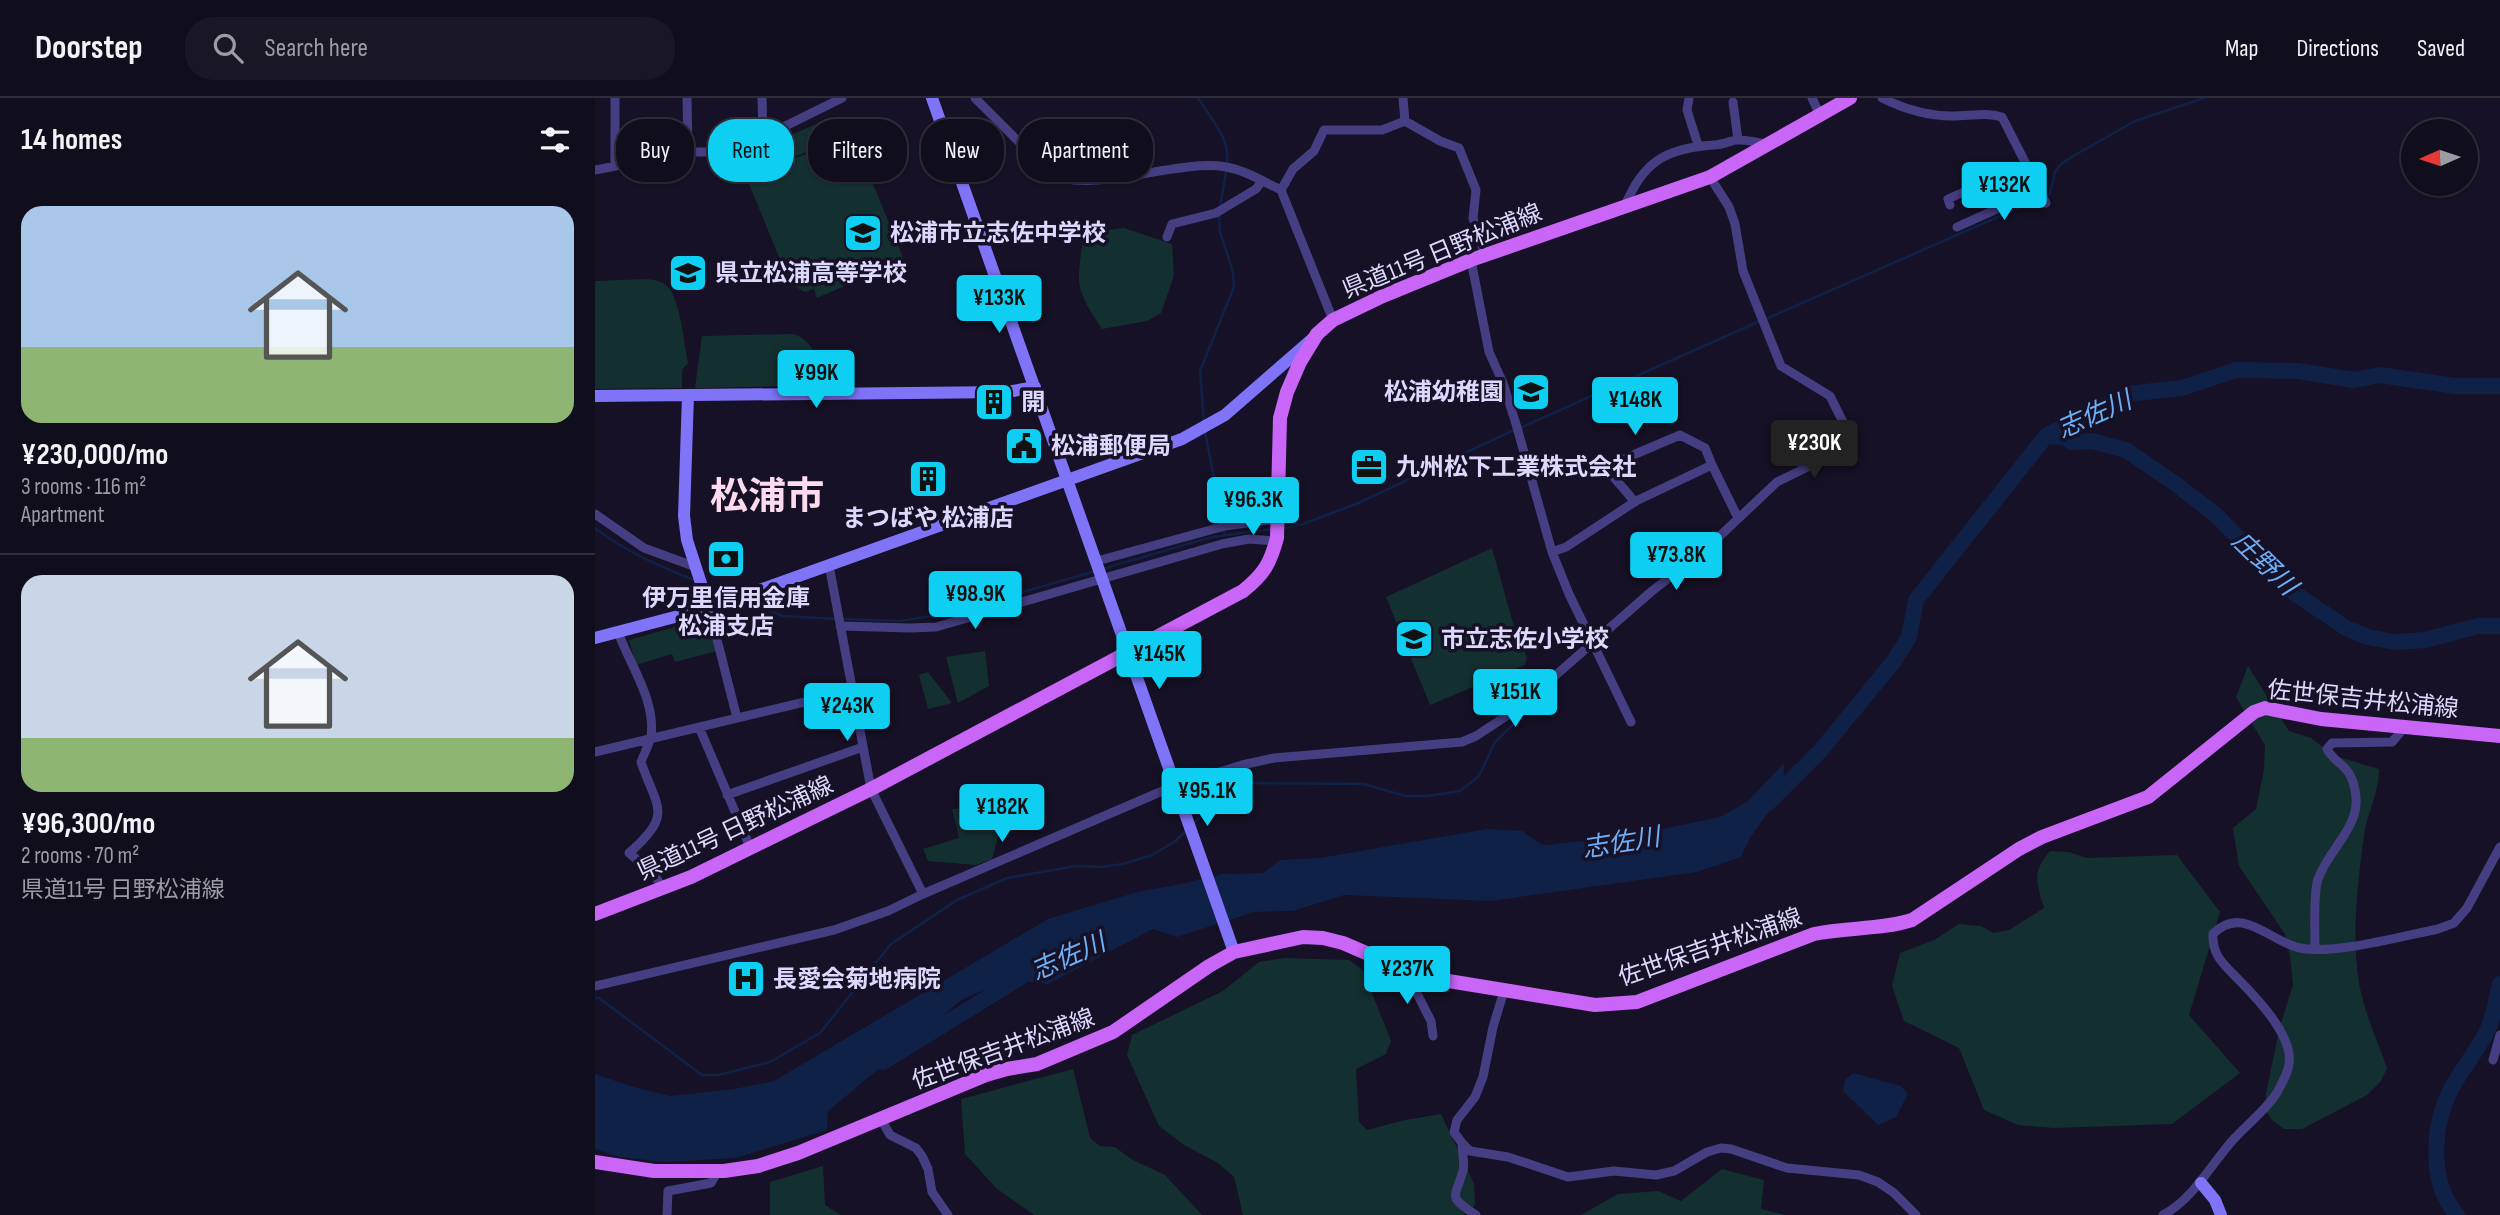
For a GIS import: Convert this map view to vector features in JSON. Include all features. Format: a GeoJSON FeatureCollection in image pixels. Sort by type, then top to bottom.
{"type":"FeatureCollection","features":[{"type":"Feature","properties":{"kind":"main road","name":"県道11号 日野松浦線"},"geometry":{"type":"LineString","coordinates":[[595,914],[663,889],[871,789],[1243,591],[1262,575],[1272,557],[1277,539],[1280,418],[1296,372],[1317,334],[1333,320],[1383,296],[1478,258],[1710,177],[1850,98]]}},
{"type":"Feature","properties":{"kind":"main road","name":"佐世保吉井松浦線"},"geometry":{"type":"LineString","coordinates":[[595,1161],[654,1171],[718,1171],[758,1166],[798,1153],[986,1076],[1037,1064],[1113,1032],[1209,966],[1231,946],[1304,937],[1323,938],[1343,943],[1430,978],[1595,1005],[1637,1002],[1814,934],[1900,924],[1913,920],[2019,849],[2042,837],[2148,796],[2254,712],[2265,708],[2321,719],[2500,736]]}},
{"type":"Feature","properties":{"kind":"street"},"geometry":{"type":"LineString","coordinates":[[595,170],[615,166],[615,98]]}},
{"type":"Feature","properties":{"kind":"street"},"geometry":{"type":"LineString","coordinates":[[687,98],[687,119]]}},
{"type":"Feature","properties":{"kind":"street"},"geometry":{"type":"LineString","coordinates":[[762,98],[763,119]]}},
{"type":"Feature","properties":{"kind":"street"},"geometry":{"type":"LineString","coordinates":[[794,122],[842,98]]}},
{"type":"Feature","properties":{"kind":"street"},"geometry":{"type":"LineString","coordinates":[[932,98],[1231,946]]}},
{"type":"Feature","properties":{"kind":"street"},"geometry":{"type":"LineString","coordinates":[[975,98],[1049,173],[1059,179],[1085,181],[1175,169],[1229,168],[1281,190],[1333,320]]}},
{"type":"Feature","properties":{"kind":"street"},"geometry":{"type":"LineString","coordinates":[[1403,98],[1405,121]]}},
{"type":"Feature","properties":{"kind":"street"},"geometry":{"type":"LineString","coordinates":[[1689,98],[1687,110],[1699,145]]}},
{"type":"Feature","properties":{"kind":"street"},"geometry":{"type":"LineString","coordinates":[[1812,98],[1820,115]]}},
{"type":"Feature","properties":{"kind":"street"},"geometry":{"type":"LineString","coordinates":[[1882,98],[1904,109],[1950,116],[1990,113],[2002,117],[2046,203]]}},
{"type":"Feature","properties":{"kind":"street"},"geometry":{"type":"LineString","coordinates":[[1733,102],[1738,139]]}},
{"type":"Feature","properties":{"kind":"street"},"geometry":{"type":"LineString","coordinates":[[1281,190],[1293,169],[1314,151],[1324,130],[1382,130],[1405,121]]}},
{"type":"Feature","properties":{"kind":"street"},"geometry":{"type":"LineString","coordinates":[[1405,121],[1440,141],[1459,148],[1476,190],[1473,218],[1489,352],[1503,383],[1516,424],[1552,552],[1569,594],[1631,722]]}},
{"type":"Feature","properties":{"kind":"street"},"geometry":{"type":"LineString","coordinates":[[1625,206],[1635,182],[1661,156],[1699,145],[1716,146],[1738,139],[1768,144]]}},
{"type":"Feature","properties":{"kind":"street"},"geometry":{"type":"LineString","coordinates":[[1950,205],[1948,199],[2026,164]]}},
{"type":"Feature","properties":{"kind":"street"},"geometry":{"type":"LineString","coordinates":[[595,986],[834,930],[888,911],[1174,786],[1242,765],[1274,758],[1461,742],[1476,736],[1517,709],[1652,591],[1705,551],[1777,482],[1836,453],[1842,447],[1843,422],[1830,396],[1781,366],[1743,271],[1735,224],[1729,207],[1710,177]]}},
{"type":"Feature","properties":{"kind":"street"},"geometry":{"type":"LineString","coordinates":[[1167,237],[1172,225],[1219,211],[1256,189],[1262,181]]}},
{"type":"Feature","properties":{"kind":"street"},"geometry":{"type":"LineString","coordinates":[[1957,227],[2040,191]]}},
{"type":"Feature","properties":{"kind":"street"},"geometry":{"type":"LineString","coordinates":[[595,638],[709,608],[1182,439],[1225,415],[1317,334]]}},
{"type":"Feature","properties":{"kind":"street"},"geometry":{"type":"LineString","coordinates":[[595,396],[1007,392],[1035,387]]}},
{"type":"Feature","properties":{"kind":"street"},"geometry":{"type":"LineString","coordinates":[[688,395],[684,516],[687,540],[709,608],[737,718]]}},
{"type":"Feature","properties":{"kind":"street"},"geometry":{"type":"LineString","coordinates":[[1635,502],[1605,467],[1680,435],[1705,448],[1738,518]]}},
{"type":"Feature","properties":{"kind":"street"},"geometry":{"type":"LineString","coordinates":[[1552,552],[1566,547],[1635,502],[1712,465]]}},
{"type":"Feature","properties":{"kind":"street"},"geometry":{"type":"LineString","coordinates":[[595,514],[644,548],[696,567]]}},
{"type":"Feature","properties":{"kind":"street"},"geometry":{"type":"LineString","coordinates":[[840,629],[936,626],[1223,527],[1278,519]]}},
{"type":"Feature","properties":{"kind":"street"},"geometry":{"type":"LineString","coordinates":[[1100,569],[1234,541],[1277,539]]}},
{"type":"Feature","properties":{"kind":"street"},"geometry":{"type":"LineString","coordinates":[[829,565],[871,789],[923,894]]}},
{"type":"Feature","properties":{"kind":"street"},"geometry":{"type":"LineString","coordinates":[[618,632],[627,658],[649,701],[652,722],[650,738],[641,762],[659,805],[659,816],[643,840],[629,853],[655,874],[663,889]]}},
{"type":"Feature","properties":{"kind":"street"},"geometry":{"type":"LineString","coordinates":[[595,752],[851,691]]}},
{"type":"Feature","properties":{"kind":"street"},"geometry":{"type":"LineString","coordinates":[[699,727],[750,847]]}},
{"type":"Feature","properties":{"kind":"street"},"geometry":{"type":"LineString","coordinates":[[2315,949],[2316,882],[2329,856],[2354,820],[2356,806],[2352,779],[2346,768],[2331,758],[2327,750],[2332,743],[2392,742],[2404,728]]}},
{"type":"Feature","properties":{"kind":"street"},"geometry":{"type":"LineString","coordinates":[[727,794],[863,747]]}},
{"type":"Feature","properties":{"kind":"street"},"geometry":{"type":"LineString","coordinates":[[2163,1215],[2201,1183],[2208,1169],[2275,1095],[2290,1063],[2282,1033],[2212,948],[2213,934],[2220,926],[2248,923],[2293,946],[2315,949],[2335,948],[2438,929],[2454,923],[2467,908],[2500,847]]}},
{"type":"Feature","properties":{"kind":"street"},"geometry":{"type":"LineString","coordinates":[[1405,970],[1431,1021],[1433,1036]]}},
{"type":"Feature","properties":{"kind":"street"},"geometry":{"type":"LineString","coordinates":[[1504,991],[1493,1027],[1483,1077],[1475,1097],[1457,1120],[1454,1132],[1471,1151],[1508,1157],[1569,1177],[1614,1171],[1656,1175],[1674,1171],[1707,1152],[1721,1148],[1731,1149],[1787,1168],[1842,1171],[1859,1175],[1878,1182],[1894,1193],[1916,1215]]}},
{"type":"Feature","properties":{"kind":"street"},"geometry":{"type":"LineString","coordinates":[[2493,1060],[2500,1035]]}},
{"type":"Feature","properties":{"kind":"street"},"geometry":{"type":"LineString","coordinates":[[881,1119],[890,1135],[916,1149],[922,1156],[928,1169],[932,1192],[948,1215]]}},
{"type":"Feature","properties":{"kind":"street"},"geometry":{"type":"LineString","coordinates":[[1462,1143],[1464,1168],[1455,1197],[1472,1214]]}},
{"type":"Feature","properties":{"kind":"street"},"geometry":{"type":"LineString","coordinates":[[667,1215],[668,1191],[711,1183],[718,1171]]}},
{"type":"Feature","properties":{"kind":"street"},"geometry":{"type":"LineString","coordinates":[[2201,1183],[2215,1200],[2221,1215]]}},
{"type":"Feature","properties":{"kind":"green space"},"geometry":{"type":"Polygon","coordinates":[[[808,128],[808,151],[797,156],[794,134],[808,128]]]}},
{"type":"Feature","properties":{"kind":"green space"},"geometry":{"type":"Polygon","coordinates":[[[808,153],[808,182],[872,182],[904,260],[817,298],[814,289],[805,292],[790,284],[748,182],[794,182],[794,159],[808,153]]]}},
{"type":"Feature","properties":{"kind":"green space"},"geometry":{"type":"Polygon","coordinates":[[[1124,228],[1172,244],[1174,276],[1161,313],[1147,321],[1102,329],[1086,303],[1080,284],[1084,233],[1124,228]]]}},
{"type":"Feature","properties":{"kind":"green space"},"geometry":{"type":"Polygon","coordinates":[[[647,279],[666,285],[676,303],[688,363],[682,370],[682,388],[595,389],[595,281],[647,279]]]}},
{"type":"Feature","properties":{"kind":"green space"},"geometry":{"type":"Polygon","coordinates":[[[702,336],[799,336],[811,347],[828,385],[695,388],[702,336]]]}},
{"type":"Feature","properties":{"kind":"green space"},"geometry":{"type":"Polygon","coordinates":[[[1492,548],[1512,620],[1527,658],[1525,665],[1430,705],[1386,597],[1492,548]]]}},
{"type":"Feature","properties":{"kind":"green space"},"geometry":{"type":"Polygon","coordinates":[[[707,618],[717,651],[675,662],[672,654],[636,665],[629,640],[707,618]]]}},
{"type":"Feature","properties":{"kind":"green space"},"geometry":{"type":"Polygon","coordinates":[[[985,651],[989,686],[958,703],[946,657],[985,651]]]}},
{"type":"Feature","properties":{"kind":"green space"},"geometry":{"type":"Polygon","coordinates":[[[2248,666],[2289,731],[2311,738],[2335,756],[2379,769],[2364,836],[2357,896],[2356,959],[2362,997],[2387,1068],[2381,1081],[2367,1095],[2302,1129],[2284,1129],[2272,1120],[2266,1111],[2266,1093],[2280,1026],[2293,985],[2285,934],[2239,866],[2233,828],[2256,809],[2264,770],[2265,745],[2236,697],[2248,666]]]}},
{"type":"Feature","properties":{"kind":"green space"},"geometry":{"type":"Polygon","coordinates":[[[928,672],[952,703],[928,709],[919,675],[928,672]]]}},
{"type":"Feature","properties":{"kind":"green space"},"geometry":{"type":"Polygon","coordinates":[[[972,807],[978,825],[999,816],[1002,822],[992,859],[976,865],[928,861],[923,849],[959,838],[952,809],[972,807]]]}},
{"type":"Feature","properties":{"kind":"green space"},"geometry":{"type":"Polygon","coordinates":[[[2050,851],[2069,852],[2087,858],[2177,855],[2220,912],[2189,1015],[2240,1073],[2172,1124],[2055,1128],[2018,1125],[1984,1110],[1959,1048],[1904,1021],[1892,986],[1900,953],[1934,940],[1959,924],[1981,926],[1993,933],[2009,930],[2044,908],[2037,878],[2040,866],[2050,851]]]}},
{"type":"Feature","properties":{"kind":"green space"},"geometry":{"type":"Polygon","coordinates":[[[1285,958],[1349,960],[1363,970],[1391,1041],[1386,1054],[1356,1069],[1359,1122],[1367,1130],[1441,1114],[1474,1184],[1475,1205],[1464,1215],[1243,1215],[1234,1177],[1218,1163],[1184,1145],[1159,1126],[1127,1055],[1132,1035],[1223,991],[1259,962],[1285,958]]]}},
{"type":"Feature","properties":{"kind":"green space"},"geometry":{"type":"Polygon","coordinates":[[[1073,1069],[1090,1138],[1100,1146],[1115,1147],[1131,1159],[1165,1175],[1202,1215],[1034,1215],[996,1188],[965,1154],[961,1099],[1073,1069]]]}},
{"type":"Feature","properties":{"kind":"green space"},"geometry":{"type":"Polygon","coordinates":[[[823,1166],[825,1205],[841,1215],[770,1215],[770,1182],[823,1166]]]}},
{"type":"Feature","properties":{"kind":"green space"},"geometry":{"type":"Polygon","coordinates":[[[1722,1169],[1764,1180],[1761,1209],[1785,1215],[1581,1215],[1618,1194],[1658,1191],[1681,1201],[1722,1169]]]}},
{"type":"Feature","properties":{"kind":"water"},"geometry":{"type":"Polygon","coordinates":[[[1512,677],[1518,693],[1490,705],[1483,689],[1512,677]]]}},
{"type":"Feature","properties":{"kind":"water"},"geometry":{"type":"Polygon","coordinates":[[[1784,763],[1783,793],[1751,836],[1741,857],[1697,872],[1491,901],[1344,895],[1293,911],[1254,912],[1177,937],[1153,929],[1048,984],[1010,979],[963,999],[828,1111],[827,1130],[736,1158],[665,1162],[619,1157],[595,1149],[595,1074],[670,1096],[734,1089],[774,1081],[1048,919],[1137,892],[1223,874],[1263,873],[1280,860],[1320,858],[1487,829],[1522,831],[1539,843],[1575,856],[1618,850],[1687,835],[1747,802],[1784,763]]]}},
{"type":"Feature","properties":{"kind":"water"},"geometry":{"type":"Polygon","coordinates":[[[1853,1073],[1901,1086],[1908,1094],[1896,1117],[1878,1125],[1843,1091],[1845,1080],[1853,1073]]]}},
{"type":"Feature","properties":{"kind":"waterway"},"geometry":{"type":"LineString","coordinates":[[1198,98],[1224,139],[1227,149],[1220,207]]}},
{"type":"Feature","properties":{"kind":"waterway"},"geometry":{"type":"LineString","coordinates":[[1766,319],[2050,194],[2055,172],[2073,156],[2135,121],[2204,98]]}},
{"type":"Feature","properties":{"kind":"waterway"},"geometry":{"type":"LineString","coordinates":[[1204,422],[1200,371],[1234,287],[1233,272],[1220,232],[1219,214]]}},
{"type":"Feature","properties":{"kind":"waterway"},"geometry":{"type":"LineString","coordinates":[[1520,428],[1760,321]]}},
{"type":"Feature","properties":{"kind":"waterway","name":"志佐川"},"geometry":{"type":"LineString","coordinates":[[1768,803],[1821,750],[1894,661],[1909,637],[1916,600],[2046,436],[2127,394],[2182,388],[2236,370],[2298,371],[2354,380],[2380,375],[2455,386],[2500,386]]}},
{"type":"Feature","properties":{"kind":"waterway"},"geometry":{"type":"LineString","coordinates":[[1282,529],[1356,504],[1514,430]]}},
{"type":"Feature","properties":{"kind":"waterway"},"geometry":{"type":"LineString","coordinates":[[1205,432],[1225,535]]}},
{"type":"Feature","properties":{"kind":"waterway","name":"庄野川"},"geometry":{"type":"LineString","coordinates":[[2046,436],[2064,437],[2072,442],[2092,441],[2126,450],[2216,515],[2287,588],[2346,628],[2368,637],[2395,642],[2425,640],[2478,626],[2500,626]]}},
{"type":"Feature","properties":{"kind":"waterway"},"geometry":{"type":"LineString","coordinates":[[595,528],[631,551],[696,581]]}},
{"type":"Feature","properties":{"kind":"waterway"},"geometry":{"type":"LineString","coordinates":[[1102,569],[1212,537],[1272,529]]}},
{"type":"Feature","properties":{"kind":"waterway"},"geometry":{"type":"LineString","coordinates":[[843,619],[899,621],[946,614],[1096,571]]}},
{"type":"Feature","properties":{"kind":"waterway"},"geometry":{"type":"LineString","coordinates":[[706,585],[732,596]]}},
{"type":"Feature","properties":{"kind":"waterway"},"geometry":{"type":"LineString","coordinates":[[744,601],[783,616],[836,619]]}},
{"type":"Feature","properties":{"kind":"waterway"},"geometry":{"type":"LineString","coordinates":[[1193,824],[1228,789],[1249,783],[1364,784],[1405,796],[1460,791],[1479,776],[1495,742],[1526,712]]}},
{"type":"Feature","properties":{"kind":"waterway","name":"志佐川"},"geometry":{"type":"LineString","coordinates":[[1541,854],[1638,842],[1716,826]]}},
{"type":"Feature","properties":{"kind":"waterway"},"geometry":{"type":"LineString","coordinates":[[595,998],[599,998],[702,1075],[718,1075],[770,1062],[820,1033],[891,944],[957,900],[1007,878],[1076,866],[1123,864],[1152,855],[1186,831]]}},
{"type":"Feature","properties":{"kind":"waterway","name":"志佐川"},"geometry":{"type":"LineString","coordinates":[[883,1062],[1034,969]]}},
{"type":"Feature","properties":{"kind":"waterway","name":"庄野川"},"geometry":{"type":"LineString","coordinates":[[2457,1215],[2441,1186],[2437,1170],[2440,1119],[2452,1087],[2489,1026],[2500,984]]}},
{"type":"Feature","properties":{"kind":"place","name":"松浦市立志佐中学校"},"geometry":{"type":"Point","coordinates":[863,233]}},
{"type":"Feature","properties":{"kind":"place","name":"県立松浦高等学校"},"geometry":{"type":"Point","coordinates":[688,273]}},
{"type":"Feature","properties":{"kind":"place","name":"松浦幼稚園"},"geometry":{"type":"Point","coordinates":[1531,392]}},
{"type":"Feature","properties":{"kind":"place","name":"開"},"geometry":{"type":"Point","coordinates":[994,402]}},
{"type":"Feature","properties":{"kind":"place","name":"松浦郵便局"},"geometry":{"type":"Point","coordinates":[1024,446]}},
{"type":"Feature","properties":{"kind":"place","name":"九州松下工業株式会社"},"geometry":{"type":"Point","coordinates":[1369,467]}},
{"type":"Feature","properties":{"kind":"place","name":"まつばや 松浦店"},"geometry":{"type":"Point","coordinates":[928,479]}},
{"type":"Feature","properties":{"kind":"place","name":"伊万里信用金庫 松浦支店"},"geometry":{"type":"Point","coordinates":[726,559]}},
{"type":"Feature","properties":{"kind":"place","name":"市立志佐小学校"},"geometry":{"type":"Point","coordinates":[1414,639]}},
{"type":"Feature","properties":{"kind":"place","name":"長愛会菊地病院"},"geometry":{"type":"Point","coordinates":[746,979]}},
{"type":"Feature","properties":{"kind":"district","name":"松浦市"},"geometry":{"type":"Point","coordinates":[767,496]}}]}
